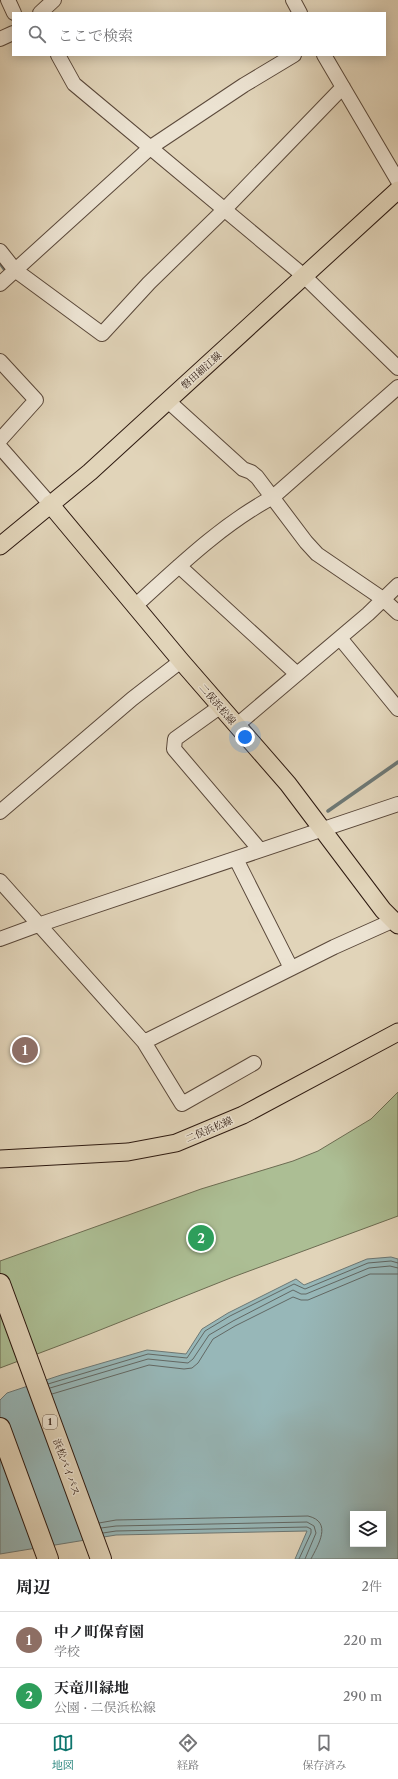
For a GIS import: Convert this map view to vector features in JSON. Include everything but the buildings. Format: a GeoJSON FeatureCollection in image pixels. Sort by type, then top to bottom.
{"type":"FeatureCollection","features":[{"type":"Feature","properties":{"kind":"highway","name":"浜松バイパス"},"geometry":{"type":"LineString","coordinates":[[0,1284],[101,1559]]}},
{"type":"Feature","properties":{"kind":"highway"},"geometry":{"type":"LineString","coordinates":[[0,1428],[48,1559]]}},
{"type":"Feature","properties":{"kind":"main road","name":"磐田細江線"},"geometry":{"type":"LineString","coordinates":[[0,546],[90,472],[398,190]]}},
{"type":"Feature","properties":{"kind":"main road","name":"二俣浜松線"},"geometry":{"type":"LineString","coordinates":[[50,504],[181,661],[288,784],[395,923]]}},
{"type":"Feature","properties":{"kind":"main road","name":"二俣浜松線"},"geometry":{"type":"LineString","coordinates":[[0,1159],[128,1152],[176,1143],[243,1115],[398,1032]]}},
{"type":"Feature","properties":{"kind":"street"},"geometry":{"type":"LineString","coordinates":[[8,0],[14,12]]}},
{"type":"Feature","properties":{"kind":"street"},"geometry":{"type":"LineString","coordinates":[[41,12],[54,0]]}},
{"type":"Feature","properties":{"kind":"street"},"geometry":{"type":"LineString","coordinates":[[293,0],[299,12]]}},
{"type":"Feature","properties":{"kind":"street"},"geometry":{"type":"LineString","coordinates":[[0,39],[12,33]]}},
{"type":"Feature","properties":{"kind":"street"},"geometry":{"type":"LineString","coordinates":[[59,56],[74,84],[304,276],[398,368]]}},
{"type":"Feature","properties":{"kind":"street"},"geometry":{"type":"LineString","coordinates":[[0,284],[151,147],[244,85],[292,56]]}},
{"type":"Feature","properties":{"kind":"street"},"geometry":{"type":"LineString","coordinates":[[325,56],[398,181]]}},
{"type":"Feature","properties":{"kind":"street"},"geometry":{"type":"LineString","coordinates":[[0,251],[15,270],[102,334],[149,283],[224,210],[343,87]]}},
{"type":"Feature","properties":{"kind":"street"},"geometry":{"type":"LineString","coordinates":[[0,360],[36,400],[0,440]]}},
{"type":"Feature","properties":{"kind":"street"},"geometry":{"type":"LineString","coordinates":[[135,606],[179,566],[249,510],[273,498],[398,387]]}},
{"type":"Feature","properties":{"kind":"street"},"geometry":{"type":"LineString","coordinates":[[168,401],[243,469],[251,472],[257,477],[306,542],[317,554],[383,599],[398,613]]}},
{"type":"Feature","properties":{"kind":"street"},"geometry":{"type":"LineString","coordinates":[[0,447],[50,504]]}},
{"type":"Feature","properties":{"kind":"street"},"geometry":{"type":"LineString","coordinates":[[179,566],[297,674]]}},
{"type":"Feature","properties":{"kind":"street"},"geometry":{"type":"LineString","coordinates":[[237,725],[340,638],[398,585]]}},
{"type":"Feature","properties":{"kind":"street"},"geometry":{"type":"LineString","coordinates":[[340,638],[398,709]]}},
{"type":"Feature","properties":{"kind":"street"},"geometry":{"type":"LineString","coordinates":[[0,812],[132,699],[181,661]]}},
{"type":"Feature","properties":{"kind":"street"},"geometry":{"type":"LineString","coordinates":[[221,706],[175,739],[174,748],[260,850]]}},
{"type":"Feature","properties":{"kind":"street"},"geometry":{"type":"LineString","coordinates":[[0,939],[323,828],[398,804]]}},
{"type":"Feature","properties":{"kind":"street"},"geometry":{"type":"LineString","coordinates":[[236,859],[290,968]]}},
{"type":"Feature","properties":{"kind":"street"},"geometry":{"type":"LineString","coordinates":[[0,881],[144,1042],[182,1104],[254,1063]]}},
{"type":"Feature","properties":{"kind":"street"},"geometry":{"type":"LineString","coordinates":[[144,1042],[290,968],[395,923]]}},
{"type":"Feature","properties":{"kind":"green space"},"geometry":{"type":"Polygon","coordinates":[[[398,1092],[398,1216],[233,1277],[0,1368],[0,1261],[201,1189],[293,1161],[318,1151],[371,1119],[398,1092]]]}},
{"type":"Feature","properties":{"kind":"water"},"geometry":{"type":"Polygon","coordinates":[[[391,1257],[398,1259],[398,1559],[295,1559],[307,1531],[116,1535],[0,1554],[0,1400],[7,1393],[61,1375],[147,1350],[186,1354],[202,1329],[228,1313],[296,1279],[304,1285],[367,1259],[391,1257]]]}},
{"type":"Feature","properties":{"kind":"waterway"},"geometry":{"type":"LineString","coordinates":[[0,263],[5,270]]}},
{"type":"Feature","properties":{"kind":"waterway"},"geometry":{"type":"LineString","coordinates":[[328,811],[398,762]]}},
{"type":"Feature","properties":{"kind":"place","name":"中ノ町保育園"},"geometry":{"type":"Point","coordinates":[25,1050]}},
{"type":"Feature","properties":{"kind":"place","name":"天竜川緑地"},"geometry":{"type":"Point","coordinates":[201,1238]}}]}
